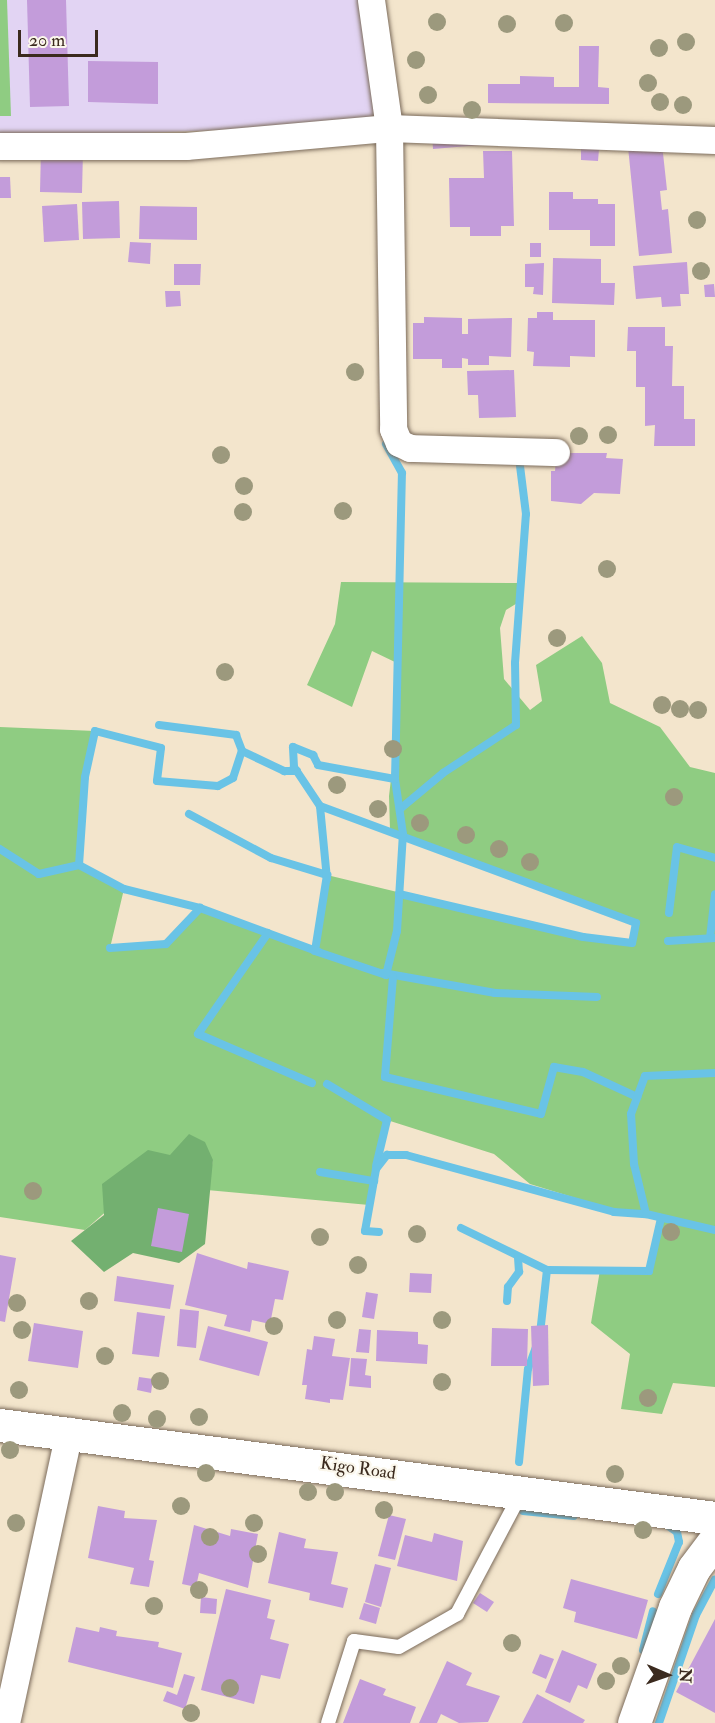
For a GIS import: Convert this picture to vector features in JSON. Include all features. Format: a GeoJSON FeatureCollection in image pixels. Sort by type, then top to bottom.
{"type":"FeatureCollection","features":[{"type":"Feature","properties":{"kind":"street"},"geometry":{"type":"LineString","coordinates":[[371,0],[389,129],[389,344],[393,429],[399,443],[410,448],[556,452]]}},
{"type":"Feature","properties":{"kind":"street"},"geometry":{"type":"LineString","coordinates":[[0,146],[186,146],[389,129],[715,140]]}},
{"type":"Feature","properties":{"kind":"street","name":"Kigo Road"},"geometry":{"type":"LineString","coordinates":[[0,1425],[69,1431],[715,1518]]}},
{"type":"Feature","properties":{"kind":"street"},"geometry":{"type":"LineString","coordinates":[[6,1723],[69,1431]]}},
{"type":"Feature","properties":{"kind":"street"},"geometry":{"type":"LineString","coordinates":[[634,1723],[670,1617],[694,1568],[715,1540]]}},
{"type":"Feature","properties":{"kind":"lane"},"geometry":{"type":"LineString","coordinates":[[328,1723],[354,1641],[399,1647],[457,1614],[520,1493]]}},
{"type":"Feature","properties":{"kind":"shaded area"},"geometry":{"type":"Polygon","coordinates":[[[0,0],[362,0],[374,116],[360,125],[0,138],[0,0]]]}},
{"type":"Feature","properties":{"kind":"green space"},"geometry":{"type":"Polygon","coordinates":[[[0,0],[7,0],[11,116],[0,116],[0,0]]]}},
{"type":"Feature","properties":{"kind":"green space"},"geometry":{"type":"Polygon","coordinates":[[[341,582],[521,583],[519,602],[506,610],[500,628],[504,679],[530,710],[542,701],[536,665],[582,636],[602,663],[610,703],[660,727],[690,767],[715,773],[715,1387],[673,1383],[662,1414],[621,1409],[630,1354],[591,1323],[600,1270],[649,1271],[661,1218],[621,1212],[530,1184],[494,1154],[387,1120],[369,1205],[207,1190],[213,1160],[170,1155],[85,1230],[0,1217],[0,727],[95,731],[85,777],[79,865],[124,889],[110,948],[166,944],[200,908],[315,951],[327,875],[583,937],[632,943],[636,922],[390,830],[389,796],[397,728],[397,663],[372,651],[352,707],[307,685],[335,624],[341,582]]]}},
{"type":"Feature","properties":{"kind":"green space"},"geometry":{"type":"Polygon","coordinates":[[[189,1134],[205,1142],[213,1160],[205,1244],[179,1263],[133,1253],[104,1272],[71,1241],[104,1215],[102,1184],[148,1150],[170,1155],[189,1134]]]}},
{"type":"Feature","properties":{"kind":"building"},"geometry":{"type":"Polygon","coordinates":[[[27,0],[66,0],[69,106],[30,107],[27,0]]]}},
{"type":"Feature","properties":{"kind":"building"},"geometry":{"type":"Polygon","coordinates":[[[579,46],[599,46],[598,87],[609,88],[609,104],[488,103],[488,84],[520,84],[520,76],[554,77],[554,87],[579,87],[579,46]]]}},
{"type":"Feature","properties":{"kind":"building"},"geometry":{"type":"Polygon","coordinates":[[[88,61],[158,62],[158,104],[88,102],[88,61]]]}},
{"type":"Feature","properties":{"kind":"building"},"geometry":{"type":"Polygon","coordinates":[[[479,131],[480,145],[433,149],[432,134],[479,131]]]}},
{"type":"Feature","properties":{"kind":"building"},"geometry":{"type":"Polygon","coordinates":[[[662,144],[667,190],[660,191],[662,210],[668,209],[672,253],[639,256],[628,147],[662,144]]]}},
{"type":"Feature","properties":{"kind":"building"},"geometry":{"type":"Polygon","coordinates":[[[41,149],[83,150],[82,193],[40,192],[41,149]]]}},
{"type":"Feature","properties":{"kind":"building"},"geometry":{"type":"Polygon","coordinates":[[[581,149],[599,149],[598,161],[581,160],[581,149]]]}},
{"type":"Feature","properties":{"kind":"building"},"geometry":{"type":"Polygon","coordinates":[[[483,151],[512,151],[514,226],[501,226],[501,236],[470,236],[470,227],[450,227],[449,178],[484,178],[483,151]]]}},
{"type":"Feature","properties":{"kind":"building"},"geometry":{"type":"Polygon","coordinates":[[[0,177],[10,177],[11,198],[0,198],[0,177]]]}},
{"type":"Feature","properties":{"kind":"building"},"geometry":{"type":"Polygon","coordinates":[[[549,192],[573,192],[573,199],[598,199],[598,204],[615,204],[615,246],[590,246],[590,230],[549,230],[549,192]]]}},
{"type":"Feature","properties":{"kind":"building"},"geometry":{"type":"Polygon","coordinates":[[[119,201],[120,238],[83,239],[82,202],[119,201]]]}},
{"type":"Feature","properties":{"kind":"building"},"geometry":{"type":"Polygon","coordinates":[[[77,204],[79,240],[44,242],[42,206],[77,204]]]}},
{"type":"Feature","properties":{"kind":"building"},"geometry":{"type":"Polygon","coordinates":[[[140,206],[197,207],[197,240],[139,239],[140,206]]]}},
{"type":"Feature","properties":{"kind":"building"},"geometry":{"type":"Polygon","coordinates":[[[130,242],[151,243],[150,264],[128,262],[130,242]]]}},
{"type":"Feature","properties":{"kind":"building"},"geometry":{"type":"Polygon","coordinates":[[[530,243],[541,243],[541,257],[530,257],[530,243]]]}},
{"type":"Feature","properties":{"kind":"building"},"geometry":{"type":"Polygon","coordinates":[[[553,258],[601,259],[601,283],[615,283],[614,305],[552,303],[553,258]]]}},
{"type":"Feature","properties":{"kind":"building"},"geometry":{"type":"Polygon","coordinates":[[[687,262],[689,294],[680,294],[681,306],[662,307],[661,297],[636,299],[633,266],[687,262]]]}},
{"type":"Feature","properties":{"kind":"building"},"geometry":{"type":"Polygon","coordinates":[[[544,263],[543,295],[533,294],[534,287],[525,287],[525,264],[544,263]]]}},
{"type":"Feature","properties":{"kind":"building"},"geometry":{"type":"Polygon","coordinates":[[[174,264],[201,264],[200,285],[174,285],[174,264]]]}},
{"type":"Feature","properties":{"kind":"building"},"geometry":{"type":"Polygon","coordinates":[[[714,284],[715,297],[705,297],[704,285],[714,284]]]}},
{"type":"Feature","properties":{"kind":"building"},"geometry":{"type":"Polygon","coordinates":[[[165,291],[180,291],[181,306],[166,307],[165,291]]]}},
{"type":"Feature","properties":{"kind":"building"},"geometry":{"type":"Polygon","coordinates":[[[537,312],[553,312],[553,320],[595,320],[595,357],[570,356],[570,367],[533,366],[534,352],[527,351],[528,318],[537,318],[537,312]]]}},
{"type":"Feature","properties":{"kind":"building"},"geometry":{"type":"Polygon","coordinates":[[[424,317],[462,318],[462,334],[468,334],[468,319],[512,318],[511,357],[489,356],[489,365],[468,365],[468,359],[462,358],[462,368],[442,368],[442,359],[413,359],[413,323],[424,323],[424,317]]]}},
{"type":"Feature","properties":{"kind":"building"},"geometry":{"type":"Polygon","coordinates":[[[628,327],[665,327],[665,346],[673,346],[672,386],[684,386],[684,419],[695,419],[695,446],[654,446],[655,425],[645,426],[645,387],[636,387],[636,351],[627,351],[628,327]]]}},
{"type":"Feature","properties":{"kind":"building"},"geometry":{"type":"Polygon","coordinates":[[[514,370],[516,417],[479,418],[478,395],[468,395],[467,371],[514,370]]]}},
{"type":"Feature","properties":{"kind":"building"},"geometry":{"type":"Polygon","coordinates":[[[563,453],[607,453],[606,458],[623,459],[620,494],[594,493],[581,504],[551,501],[551,471],[555,471],[556,459],[563,453]]]}},
{"type":"Feature","properties":{"kind":"building"},"geometry":{"type":"Polygon","coordinates":[[[158,1208],[189,1214],[182,1252],[151,1246],[158,1208]]]}},
{"type":"Feature","properties":{"kind":"building"},"geometry":{"type":"Polygon","coordinates":[[[197,1253],[247,1269],[248,1262],[289,1271],[283,1300],[275,1299],[270,1324],[252,1320],[250,1332],[224,1326],[227,1315],[185,1305],[197,1253]]]}},
{"type":"Feature","properties":{"kind":"building"},"geometry":{"type":"Polygon","coordinates":[[[0,1255],[16,1258],[5,1322],[0,1321],[0,1255]]]}},
{"type":"Feature","properties":{"kind":"building"},"geometry":{"type":"Polygon","coordinates":[[[410,1273],[432,1274],[431,1293],[409,1292],[410,1273]]]}},
{"type":"Feature","properties":{"kind":"building"},"geometry":{"type":"Polygon","coordinates":[[[117,1276],[174,1285],[170,1309],[114,1301],[117,1276]]]}},
{"type":"Feature","properties":{"kind":"building"},"geometry":{"type":"Polygon","coordinates":[[[366,1292],[378,1294],[374,1319],[362,1317],[366,1292]]]}},
{"type":"Feature","properties":{"kind":"building"},"geometry":{"type":"Polygon","coordinates":[[[180,1309],[199,1311],[196,1348],[177,1346],[180,1309]]]}},
{"type":"Feature","properties":{"kind":"building"},"geometry":{"type":"Polygon","coordinates":[[[137,1312],[165,1316],[159,1357],[132,1354],[137,1312]]]}},
{"type":"Feature","properties":{"kind":"building"},"geometry":{"type":"Polygon","coordinates":[[[34,1323],[83,1331],[78,1368],[28,1361],[34,1323]]]}},
{"type":"Feature","properties":{"kind":"building"},"geometry":{"type":"Polygon","coordinates":[[[548,1325],[549,1385],[533,1386],[531,1326],[548,1325]]]}},
{"type":"Feature","properties":{"kind":"building"},"geometry":{"type":"Polygon","coordinates":[[[208,1326],[268,1342],[259,1376],[199,1360],[208,1326]]]}},
{"type":"Feature","properties":{"kind":"building"},"geometry":{"type":"Polygon","coordinates":[[[492,1328],[528,1329],[527,1366],[491,1366],[492,1328]]]}},
{"type":"Feature","properties":{"kind":"building"},"geometry":{"type":"Polygon","coordinates":[[[359,1329],[371,1330],[369,1353],[356,1352],[359,1329]]]}},
{"type":"Feature","properties":{"kind":"building"},"geometry":{"type":"Polygon","coordinates":[[[377,1330],[418,1332],[418,1344],[428,1345],[427,1364],[376,1361],[377,1330]]]}},
{"type":"Feature","properties":{"kind":"building"},"geometry":{"type":"Polygon","coordinates":[[[314,1336],[335,1339],[332,1356],[350,1358],[343,1400],[330,1399],[330,1403],[305,1399],[307,1385],[302,1385],[307,1349],[312,1350],[314,1336]]]}},
{"type":"Feature","properties":{"kind":"building"},"geometry":{"type":"Polygon","coordinates":[[[351,1358],[367,1359],[365,1375],[371,1376],[371,1388],[349,1386],[351,1358]]]}},
{"type":"Feature","properties":{"kind":"building"},"geometry":{"type":"Polygon","coordinates":[[[139,1377],[153,1379],[151,1393],[137,1390],[139,1377]]]}},
{"type":"Feature","properties":{"kind":"building"},"geometry":{"type":"Polygon","coordinates":[[[98,1506],[125,1511],[124,1518],[157,1520],[149,1560],[154,1561],[149,1587],[130,1584],[134,1568],[88,1558],[98,1506]]]}},
{"type":"Feature","properties":{"kind":"building"},"geometry":{"type":"Polygon","coordinates":[[[389,1515],[406,1519],[395,1560],[378,1556],[389,1515]]]}},
{"type":"Feature","properties":{"kind":"building"},"geometry":{"type":"Polygon","coordinates":[[[194,1525],[230,1536],[231,1529],[258,1534],[248,1588],[199,1573],[196,1587],[182,1584],[194,1525]]]}},
{"type":"Feature","properties":{"kind":"building"},"geometry":{"type":"Polygon","coordinates":[[[279,1532],[306,1539],[304,1548],[338,1552],[331,1584],[348,1588],[343,1608],[309,1600],[310,1593],[268,1583],[279,1532]]]}},
{"type":"Feature","properties":{"kind":"building"},"geometry":{"type":"Polygon","coordinates":[[[434,1533],[463,1541],[457,1581],[397,1566],[405,1535],[432,1542],[434,1533]]]}},
{"type":"Feature","properties":{"kind":"building"},"geometry":{"type":"Polygon","coordinates":[[[375,1564],[391,1568],[381,1607],[365,1602],[375,1564]]]}},
{"type":"Feature","properties":{"kind":"building"},"geometry":{"type":"Polygon","coordinates":[[[571,1579],[648,1600],[637,1639],[574,1622],[576,1612],[563,1608],[571,1579]]]}},
{"type":"Feature","properties":{"kind":"building"},"geometry":{"type":"Polygon","coordinates":[[[226,1589],[271,1600],[267,1618],[275,1620],[270,1639],[289,1644],[280,1679],[261,1675],[254,1704],[201,1690],[226,1589]]]}},
{"type":"Feature","properties":{"kind":"building"},"geometry":{"type":"Polygon","coordinates":[[[480,1593],[494,1602],[487,1612],[473,1603],[480,1593]]]}},
{"type":"Feature","properties":{"kind":"building"},"geometry":{"type":"Polygon","coordinates":[[[201,1597],[217,1599],[216,1614],[200,1613],[201,1597]]]}},
{"type":"Feature","properties":{"kind":"building"},"geometry":{"type":"Polygon","coordinates":[[[364,1603],[380,1608],[376,1624],[359,1619],[364,1603]]]}},
{"type":"Feature","properties":{"kind":"building"},"geometry":{"type":"Polygon","coordinates":[[[715,1619],[715,1713],[676,1692],[715,1619]]]}},
{"type":"Feature","properties":{"kind":"building"},"geometry":{"type":"Polygon","coordinates":[[[76,1627],[99,1632],[100,1627],[117,1631],[116,1636],[159,1642],[158,1647],[182,1653],[173,1688],[68,1662],[76,1627]]]}},
{"type":"Feature","properties":{"kind":"building"},"geometry":{"type":"Polygon","coordinates":[[[562,1650],[597,1664],[587,1689],[578,1685],[570,1703],[545,1692],[562,1650]]]}},
{"type":"Feature","properties":{"kind":"building"},"geometry":{"type":"Polygon","coordinates":[[[540,1654],[554,1659],[546,1679],[532,1673],[540,1654]]]}},
{"type":"Feature","properties":{"kind":"building"},"geometry":{"type":"Polygon","coordinates":[[[447,1661],[472,1673],[466,1685],[500,1696],[488,1722],[459,1723],[441,1714],[437,1723],[419,1723],[447,1661]]]}},
{"type":"Feature","properties":{"kind":"building"},"geometry":{"type":"Polygon","coordinates":[[[184,1674],[195,1677],[185,1709],[163,1701],[167,1691],[177,1695],[184,1674]]]}},
{"type":"Feature","properties":{"kind":"building"},"geometry":{"type":"Polygon","coordinates":[[[360,1679],[386,1689],[383,1695],[416,1707],[410,1723],[343,1723],[360,1679]]]}},
{"type":"Feature","properties":{"kind":"building"},"geometry":{"type":"Polygon","coordinates":[[[537,1694],[585,1720],[583,1723],[522,1723],[537,1694]]]}},
{"type":"Feature","properties":{"kind":"waterway"},"geometry":{"type":"LineString","coordinates":[[189,814],[271,858],[327,875],[315,951],[386,975],[397,931],[403,834],[395,779],[402,473],[386,444]]}},
{"type":"Feature","properties":{"kind":"waterway"},"geometry":{"type":"LineString","coordinates":[[400,809],[443,773],[516,725],[515,663],[526,514],[519,458]]}},
{"type":"Feature","properties":{"kind":"waterway"},"geometry":{"type":"LineString","coordinates":[[159,725],[236,735],[242,751],[284,771],[297,771]]}},
{"type":"Feature","properties":{"kind":"waterway"},"geometry":{"type":"LineString","coordinates":[[79,865],[85,777],[95,731],[161,748],[157,781],[218,786],[233,778],[242,751]]}},
{"type":"Feature","properties":{"kind":"waterway"},"geometry":{"type":"LineString","coordinates":[[327,879],[320,806],[294,767],[293,747],[313,755],[318,765],[395,779]]}},
{"type":"Feature","properties":{"kind":"waterway"},"geometry":{"type":"LineString","coordinates":[[320,806],[636,923],[632,943],[583,937],[399,894]]}},
{"type":"Feature","properties":{"kind":"waterway"},"geometry":{"type":"LineString","coordinates":[[669,913],[677,847],[715,858]]}},
{"type":"Feature","properties":{"kind":"waterway"},"geometry":{"type":"LineString","coordinates":[[0,849],[39,874],[79,865],[124,889],[200,908],[319,952]]}},
{"type":"Feature","properties":{"kind":"waterway"},"geometry":{"type":"LineString","coordinates":[[710,938],[715,894]]}},
{"type":"Feature","properties":{"kind":"waterway"},"geometry":{"type":"LineString","coordinates":[[110,948],[166,944],[200,908]]}},
{"type":"Feature","properties":{"kind":"waterway"},"geometry":{"type":"LineString","coordinates":[[268,933],[198,1034],[312,1083]]}},
{"type":"Feature","properties":{"kind":"waterway"},"geometry":{"type":"LineString","coordinates":[[668,941],[715,938]]}},
{"type":"Feature","properties":{"kind":"waterway"},"geometry":{"type":"LineString","coordinates":[[383,973],[495,993],[597,997]]}},
{"type":"Feature","properties":{"kind":"waterway"},"geometry":{"type":"LineString","coordinates":[[393,977],[385,1077],[541,1114],[554,1067],[583,1072],[637,1097]]}},
{"type":"Feature","properties":{"kind":"waterway"},"geometry":{"type":"LineString","coordinates":[[646,1214],[634,1164],[631,1114],[645,1076],[715,1073]]}},
{"type":"Feature","properties":{"kind":"waterway"},"geometry":{"type":"LineString","coordinates":[[327,1084],[387,1120],[376,1166]]}},
{"type":"Feature","properties":{"kind":"waterway"},"geometry":{"type":"LineString","coordinates":[[379,1232],[365,1231],[376,1169],[387,1155],[406,1155],[614,1212],[646,1214],[715,1230]]}},
{"type":"Feature","properties":{"kind":"waterway"},"geometry":{"type":"LineString","coordinates":[[320,1172],[374,1181]]}},
{"type":"Feature","properties":{"kind":"waterway"},"geometry":{"type":"LineString","coordinates":[[461,1228],[547,1270],[649,1271],[661,1218]]}},
{"type":"Feature","properties":{"kind":"waterway"},"geometry":{"type":"LineString","coordinates":[[507,1301],[508,1287],[519,1272],[518,1257]]}},
{"type":"Feature","properties":{"kind":"waterway"},"geometry":{"type":"LineString","coordinates":[[540,1334],[547,1270]]}},
{"type":"Feature","properties":{"kind":"waterway"},"geometry":{"type":"LineString","coordinates":[[519,1462],[528,1369],[536,1347]]}},
{"type":"Feature","properties":{"kind":"waterway"},"geometry":{"type":"LineString","coordinates":[[523,1511],[574,1516]]}},
{"type":"Feature","properties":{"kind":"waterway"},"geometry":{"type":"LineString","coordinates":[[658,1594],[679,1542],[677,1532],[667,1525]]}},
{"type":"Feature","properties":{"kind":"waterway"},"geometry":{"type":"LineString","coordinates":[[659,1723],[696,1615],[715,1580]]}},
{"type":"Feature","properties":{"kind":"waterway"},"geometry":{"type":"LineString","coordinates":[[643,1650],[653,1611]]}}]}
